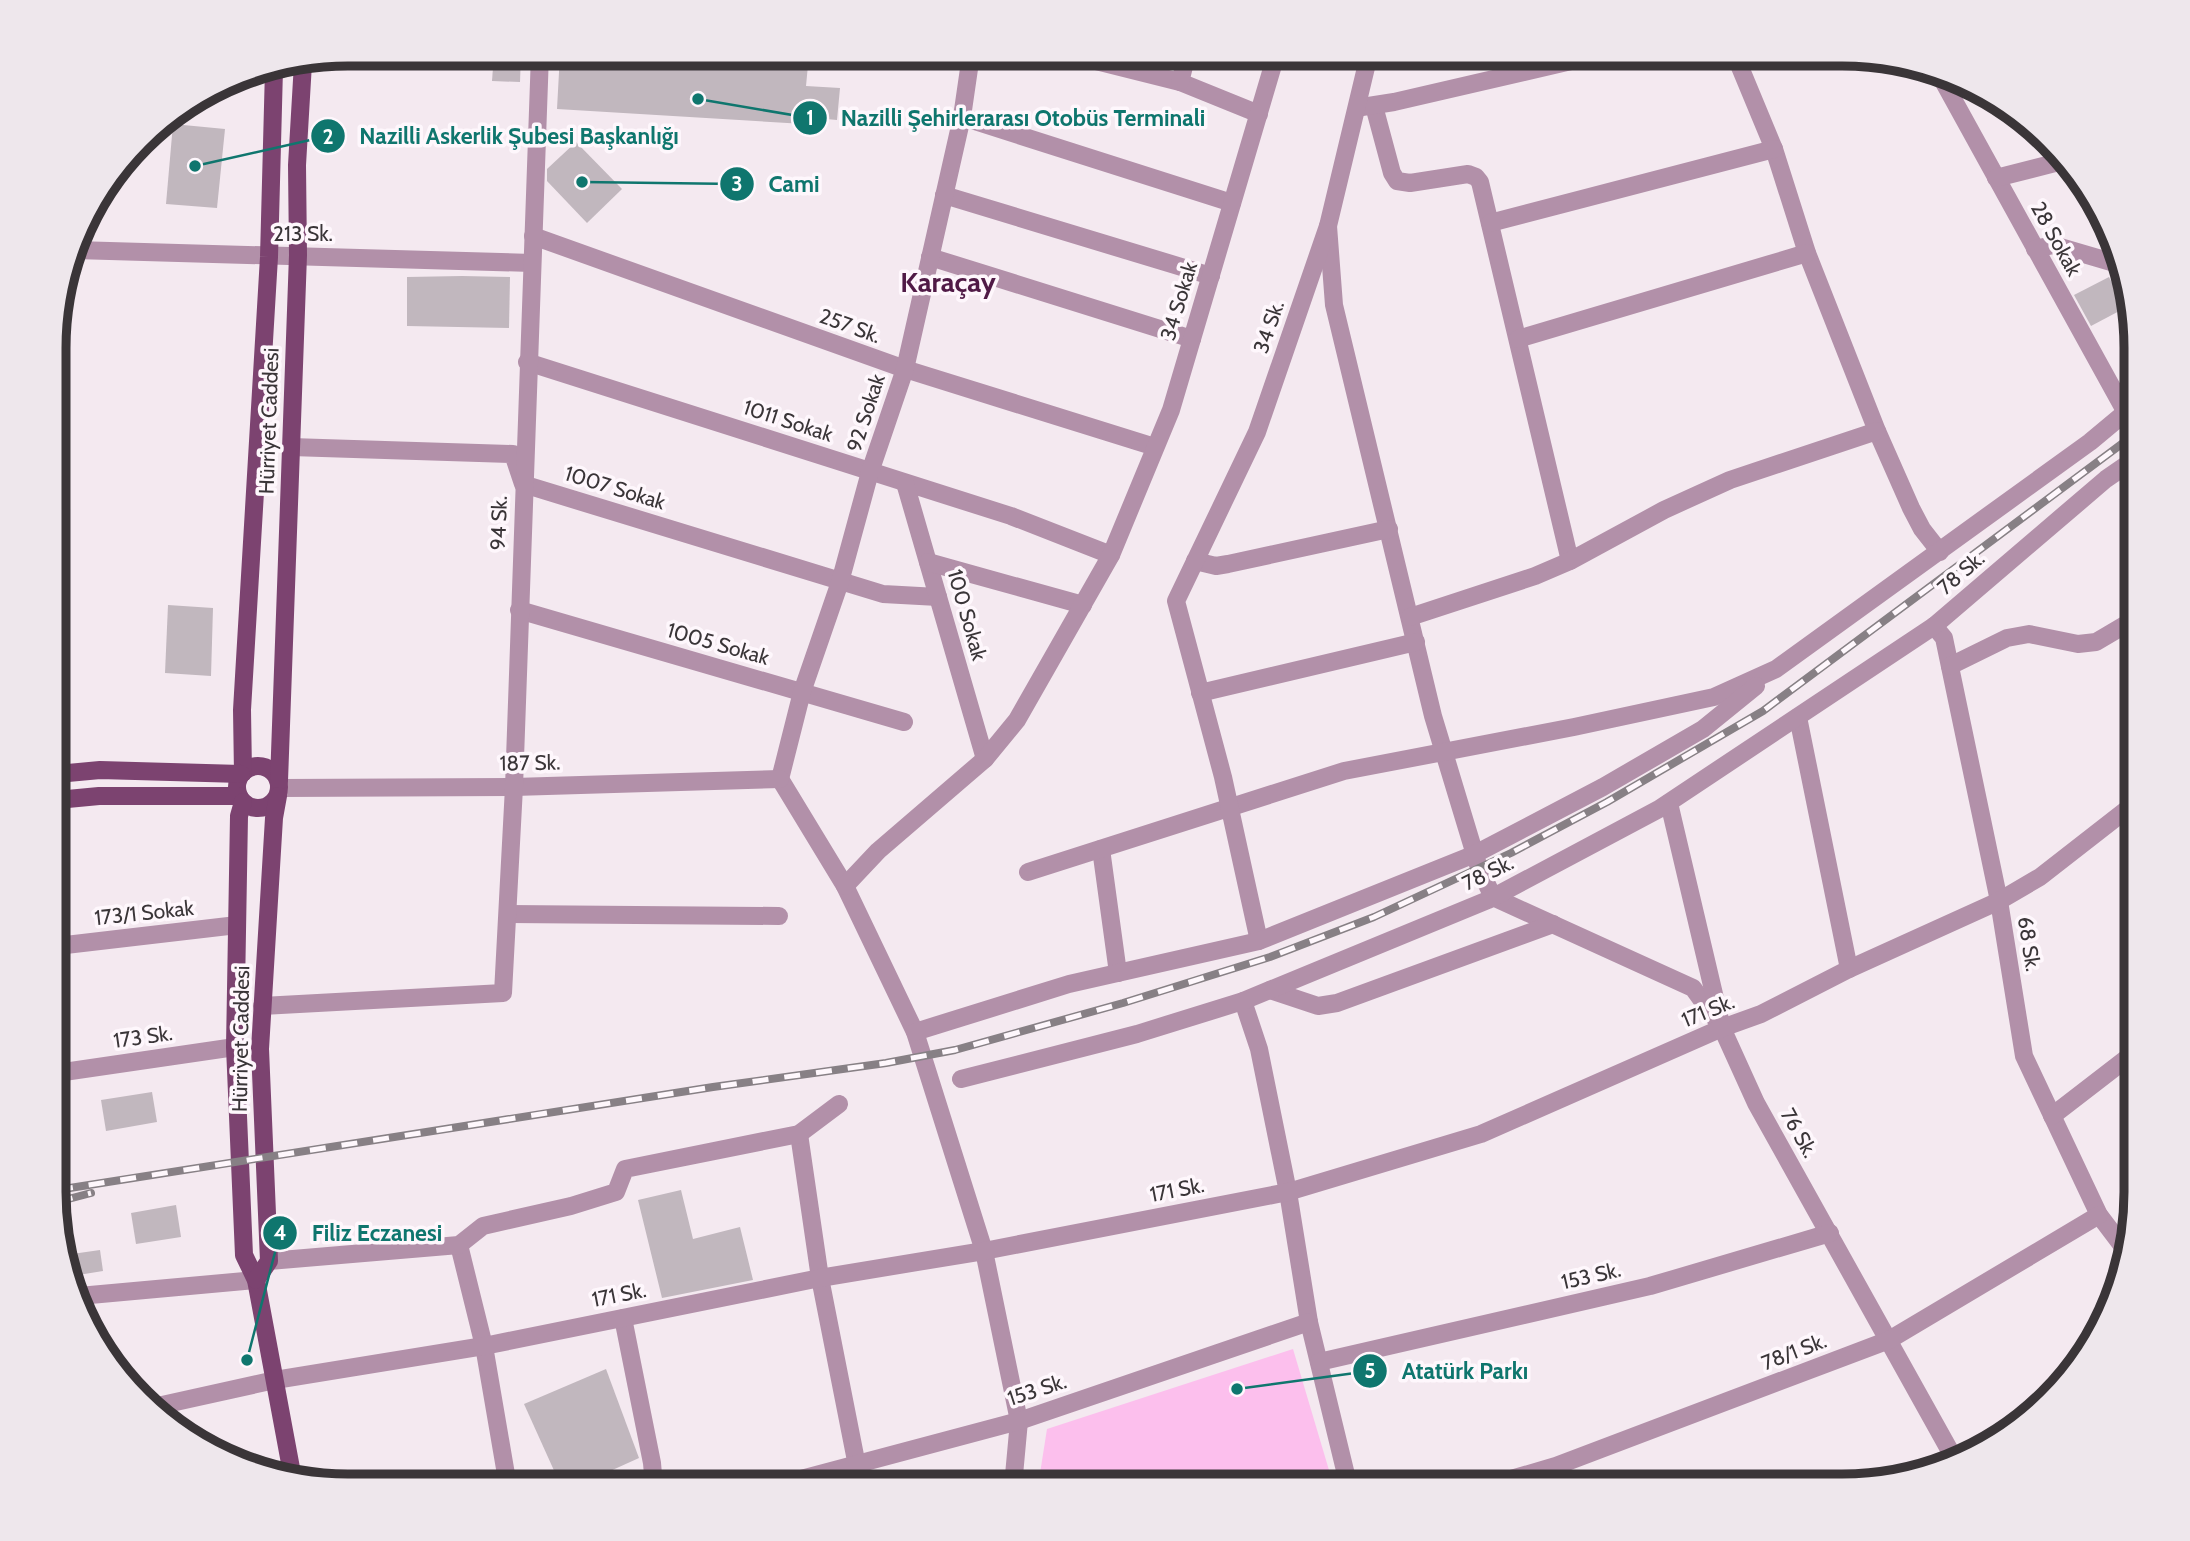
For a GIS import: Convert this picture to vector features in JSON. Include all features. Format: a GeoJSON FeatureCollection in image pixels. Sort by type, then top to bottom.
{"type":"FeatureCollection","features":[{"type":"Feature","properties":{"kind":"main road","name":"Hürriyet Caddesi"},"geometry":{"type":"LineString","coordinates":[[269,1261],[260,1049],[274,818],[279,788],[298,255],[297,165],[303,70]]}},
{"type":"Feature","properties":{"kind":"main road","name":"Hürriyet Caddesi"},"geometry":{"type":"LineString","coordinates":[[242,774],[242,710],[269,257],[274,76]]}},
{"type":"Feature","properties":{"kind":"main road"},"geometry":{"type":"LineString","coordinates":[[256,766],[263,766],[270,769],[279,788],[269,806],[249,806],[241,799],[238,781],[242,774],[256,766]]}},
{"type":"Feature","properties":{"kind":"main road"},"geometry":{"type":"LineString","coordinates":[[66,773],[100,770],[242,774]]}},
{"type":"Feature","properties":{"kind":"main road"},"geometry":{"type":"LineString","coordinates":[[66,799],[99,796],[241,799]]}},
{"type":"Feature","properties":{"kind":"main road","name":"Hürriyet Caddesi"},"geometry":{"type":"LineString","coordinates":[[241,799],[235,1047],[244,1255],[256,1280],[291,1469]]}},
{"type":"Feature","properties":{"kind":"main road"},"geometry":{"type":"LineString","coordinates":[[256,1280],[269,1261]]}},
{"type":"Feature","properties":{"kind":"street","name":"94 Sk."},"geometry":{"type":"LineString","coordinates":[[262,1006],[503,993],[514,787],[540,66]]}},
{"type":"Feature","properties":{"kind":"street","name":"92 Sokak"},"geometry":{"type":"LineString","coordinates":[[780,779],[802,692],[840,582],[870,472],[905,369],[962,117],[969,66]]}},
{"type":"Feature","properties":{"kind":"street"},"geometry":{"type":"LineString","coordinates":[[1128,66],[1180,82],[1259,114]]}},
{"type":"Feature","properties":{"kind":"street"},"geometry":{"type":"LineString","coordinates":[[1180,82],[1184,66]]}},
{"type":"Feature","properties":{"kind":"street","name":"34 Sokak"},"geometry":{"type":"LineString","coordinates":[[845,886],[878,851],[985,759],[1017,720],[1111,555],[1171,411],[1273,66]]}},
{"type":"Feature","properties":{"kind":"street","name":"34 Sk."},"geometry":{"type":"LineString","coordinates":[[1200,693],[1176,601],[1258,432],[1328,226],[1366,66]]}},
{"type":"Feature","properties":{"kind":"street"},"geometry":{"type":"LineString","coordinates":[[1356,106],[1374,106],[1549,66]]}},
{"type":"Feature","properties":{"kind":"street"},"geometry":{"type":"LineString","coordinates":[[1740,66],[1774,149],[1807,253],[1877,431],[1911,508],[1940,552]]}},
{"type":"Feature","properties":{"kind":"street","name":"28 Sokak"},"geometry":{"type":"LineString","coordinates":[[1957,92],[1996,178],[2123,407]]}},
{"type":"Feature","properties":{"kind":"street"},"geometry":{"type":"LineString","coordinates":[[1374,106],[1392,173],[1397,181],[1410,183],[1472,175],[1480,182],[1570,561]]}},
{"type":"Feature","properties":{"kind":"street"},"geometry":{"type":"LineString","coordinates":[[962,117],[1232,203]]}},
{"type":"Feature","properties":{"kind":"street"},"geometry":{"type":"LineString","coordinates":[[1490,223],[1774,149]]}},
{"type":"Feature","properties":{"kind":"street"},"geometry":{"type":"LineString","coordinates":[[1996,178],[2055,163]]}},
{"type":"Feature","properties":{"kind":"street"},"geometry":{"type":"LineString","coordinates":[[944,195],[1211,276]]}},
{"type":"Feature","properties":{"kind":"street"},"geometry":{"type":"LineString","coordinates":[[1328,226],[1334,305],[1416,642],[1444,752],[1475,854],[1493,897],[1693,988],[1722,1028]]}},
{"type":"Feature","properties":{"kind":"street","name":"257 Sk."},"geometry":{"type":"LineString","coordinates":[[533,236],[905,369],[1155,447]]}},
{"type":"Feature","properties":{"kind":"street"},"geometry":{"type":"LineString","coordinates":[[2035,249],[2053,245],[2110,262]]}},
{"type":"Feature","properties":{"kind":"street","name":"213 Sk."},"geometry":{"type":"LineString","coordinates":[[84,250],[531,263]]}},
{"type":"Feature","properties":{"kind":"street"},"geometry":{"type":"LineString","coordinates":[[1518,339],[1807,253]]}},
{"type":"Feature","properties":{"kind":"street"},"geometry":{"type":"LineString","coordinates":[[930,257],[1192,339]]}},
{"type":"Feature","properties":{"kind":"street","name":"1011 Sokak"},"geometry":{"type":"LineString","coordinates":[[527,362],[1011,516],[1111,555]]}},
{"type":"Feature","properties":{"kind":"street"},"geometry":{"type":"LineString","coordinates":[[915,1032],[1069,984],[1259,941],[1475,854],[1603,787],[1703,729],[1776,669],[2090,442],[2123,414]]}},
{"type":"Feature","properties":{"kind":"street"},"geometry":{"type":"LineString","coordinates":[[1410,617],[1496,590],[1570,561],[1664,510],[1730,480],[1877,431]]}},
{"type":"Feature","properties":{"kind":"street"},"geometry":{"type":"LineString","coordinates":[[290,447],[513,454],[523,484]]}},
{"type":"Feature","properties":{"kind":"street","name":"78 Sk."},"geometry":{"type":"LineString","coordinates":[[1243,1001],[1493,897],[1669,803],[1934,626],[2123,467]]}},
{"type":"Feature","properties":{"kind":"street","name":"100 Sokak"},"geometry":{"type":"LineString","coordinates":[[905,483],[985,759]]}},
{"type":"Feature","properties":{"kind":"street","name":"1007 Sokak"},"geometry":{"type":"LineString","coordinates":[[523,484],[883,594],[938,597]]}},
{"type":"Feature","properties":{"kind":"street"},"geometry":{"type":"LineString","coordinates":[[1195,561],[1216,566],[1389,529]]}},
{"type":"Feature","properties":{"kind":"street"},"geometry":{"type":"LineString","coordinates":[[928,562],[1083,605]]}},
{"type":"Feature","properties":{"kind":"street","name":"1005 Sokak"},"geometry":{"type":"LineString","coordinates":[[519,610],[904,722]]}},
{"type":"Feature","properties":{"kind":"street","name":"68 Sk."},"geometry":{"type":"LineString","coordinates":[[1934,626],[1944,638],[1950,666],[1999,901],[2024,1056],[2099,1215],[2119,1242]]}},
{"type":"Feature","properties":{"kind":"street"},"geometry":{"type":"LineString","coordinates":[[1950,666],[2007,638],[2029,634],[2078,644],[2096,642],[2123,626]]}},
{"type":"Feature","properties":{"kind":"street"},"geometry":{"type":"LineString","coordinates":[[1259,941],[1230,808],[1200,693],[1416,642]]}},
{"type":"Feature","properties":{"kind":"street"},"geometry":{"type":"LineString","coordinates":[[1028,872],[1344,771],[1714,697],[1776,669]]}},
{"type":"Feature","properties":{"kind":"street"},"geometry":{"type":"LineString","coordinates":[[1798,717],[1849,969]]}},
{"type":"Feature","properties":{"kind":"street"},"geometry":{"type":"LineString","coordinates":[[780,779],[845,886],[915,1032],[984,1251],[1018,1421],[1014,1474]]}},
{"type":"Feature","properties":{"kind":"street","name":"187 Sk."},"geometry":{"type":"LineString","coordinates":[[279,788],[514,787],[780,779]]}},
{"type":"Feature","properties":{"kind":"street","name":"76 Sk."},"geometry":{"type":"LineString","coordinates":[[1669,803],[1722,1028],[1756,1103],[1951,1453]]}},
{"type":"Feature","properties":{"kind":"street","name":"171 Sk."},"geometry":{"type":"LineString","coordinates":[[163,1406],[275,1380],[484,1346],[820,1278],[984,1251],[1288,1192],[1481,1134],[1722,1028],[1761,1014],[1849,969],[1999,901],[2040,877],[2123,812]]}},
{"type":"Feature","properties":{"kind":"street"},"geometry":{"type":"LineString","coordinates":[[1101,849],[1118,973]]}},
{"type":"Feature","properties":{"kind":"street"},"geometry":{"type":"LineString","coordinates":[[508,914],[779,916]]}},
{"type":"Feature","properties":{"kind":"street"},"geometry":{"type":"LineString","coordinates":[[1270,990],[1318,1006],[1337,1003],[1553,924]]}},
{"type":"Feature","properties":{"kind":"street","name":"173/1 Sokak"},"geometry":{"type":"LineString","coordinates":[[66,945],[237,925]]}},
{"type":"Feature","properties":{"kind":"street"},"geometry":{"type":"LineString","coordinates":[[961,1079],[1138,1034],[1243,1001],[1259,1049],[1288,1192],[1309,1322],[1346,1474]]}},
{"type":"Feature","properties":{"kind":"street","name":"173 Sk."},"geometry":{"type":"LineString","coordinates":[[66,1072],[235,1047]]}},
{"type":"Feature","properties":{"kind":"street"},"geometry":{"type":"LineString","coordinates":[[2052,1116],[2123,1061]]}},
{"type":"Feature","properties":{"kind":"street"},"geometry":{"type":"LineString","coordinates":[[269,1261],[459,1245],[483,1226],[571,1206],[616,1192],[625,1170],[799,1134],[839,1104]]}},
{"type":"Feature","properties":{"kind":"street"},"geometry":{"type":"LineString","coordinates":[[799,1134],[820,1278],[859,1474]]}},
{"type":"Feature","properties":{"kind":"street","name":"78/1 Sk."},"geometry":{"type":"LineString","coordinates":[[1528,1474],[1556,1466],[1889,1340],[2099,1215]]}},
{"type":"Feature","properties":{"kind":"street","name":"153 Sk."},"geometry":{"type":"LineString","coordinates":[[1319,1362],[1650,1286],[1830,1233]]}},
{"type":"Feature","properties":{"kind":"street"},"geometry":{"type":"LineString","coordinates":[[459,1245],[484,1346],[506,1474]]}},
{"type":"Feature","properties":{"kind":"street"},"geometry":{"type":"LineString","coordinates":[[86,1295],[256,1280]]}},
{"type":"Feature","properties":{"kind":"street"},"geometry":{"type":"LineString","coordinates":[[622,1318],[653,1474]]}},
{"type":"Feature","properties":{"kind":"street","name":"153 Sk."},"geometry":{"type":"LineString","coordinates":[[822,1474],[1018,1421],[1309,1322]]}},
{"type":"Feature","properties":{"kind":"shaded area"},"geometry":{"type":"Polygon","coordinates":[[[1293,1349],[1330,1474],[1040,1474],[1047,1429],[1293,1349]]]}},
{"type":"Feature","properties":{"kind":"building"},"geometry":{"type":"Polygon","coordinates":[[[493,66],[521,66],[520,82],[492,81],[493,66]]]}},
{"type":"Feature","properties":{"kind":"building"},"geometry":{"type":"Polygon","coordinates":[[[559,66],[808,66],[806,86],[840,88],[837,120],[804,117],[804,124],[557,109],[559,66]]]}},
{"type":"Feature","properties":{"kind":"building"},"geometry":{"type":"Polygon","coordinates":[[[178,124],[225,129],[217,208],[166,204],[173,128],[178,124]]]}},
{"type":"Feature","properties":{"kind":"building"},"geometry":{"type":"Polygon","coordinates":[[[576,142],[622,189],[587,223],[547,181],[547,169],[576,142]]]}},
{"type":"Feature","properties":{"kind":"building"},"geometry":{"type":"Polygon","coordinates":[[[407,277],[510,277],[509,328],[407,326],[407,277]]]}},
{"type":"Feature","properties":{"kind":"building"},"geometry":{"type":"Polygon","coordinates":[[[2109,277],[2118,295],[2121,310],[2091,326],[2074,295],[2109,277]]]}},
{"type":"Feature","properties":{"kind":"building"},"geometry":{"type":"Polygon","coordinates":[[[168,605],[213,608],[211,676],[165,673],[168,605]]]}},
{"type":"Feature","properties":{"kind":"building"},"geometry":{"type":"Polygon","coordinates":[[[152,1092],[157,1122],[106,1131],[101,1100],[152,1092]]]}},
{"type":"Feature","properties":{"kind":"building"},"geometry":{"type":"Polygon","coordinates":[[[681,1190],[693,1239],[740,1227],[753,1280],[662,1298],[638,1200],[681,1190]]]}},
{"type":"Feature","properties":{"kind":"building"},"geometry":{"type":"Polygon","coordinates":[[[176,1205],[181,1237],[136,1244],[131,1213],[176,1205]]]}},
{"type":"Feature","properties":{"kind":"building"},"geometry":{"type":"Polygon","coordinates":[[[100,1250],[103,1271],[79,1275],[73,1254],[100,1250]]]}},
{"type":"Feature","properties":{"kind":"building"},"geometry":{"type":"Polygon","coordinates":[[[606,1369],[639,1458],[604,1474],[556,1474],[524,1404],[606,1369]]]}},
{"type":"Feature","properties":{"kind":"railway"},"geometry":{"type":"LineString","coordinates":[[66,1189],[713,1087],[886,1063],[955,1050],[1123,1003],[1270,957],[1374,917],[1511,853],[1607,802],[1763,711],[2123,443]]}},
{"type":"Feature","properties":{"kind":"railway"},"geometry":{"type":"LineString","coordinates":[[66,1200],[91,1193]]}},
{"type":"Feature","properties":{"kind":"place","name":"Nazilli Şehirlerarası Otobüs Terminali"},"geometry":{"type":"Point","coordinates":[698,99]}},
{"type":"Feature","properties":{"kind":"place","name":"Nazilli Askerlik Şubesi Başkanlığı"},"geometry":{"type":"Point","coordinates":[195,166]}},
{"type":"Feature","properties":{"kind":"place","name":"Cami"},"geometry":{"type":"Point","coordinates":[582,182]}},
{"type":"Feature","properties":{"kind":"place","name":"Filiz Eczanesi"},"geometry":{"type":"Point","coordinates":[247,1360]}},
{"type":"Feature","properties":{"kind":"place","name":"Atatürk Parkı"},"geometry":{"type":"Point","coordinates":[1237,1389]}},
{"type":"Feature","properties":{"kind":"district","name":"Karaçay"},"geometry":{"type":"Point","coordinates":[948,282]}}]}
